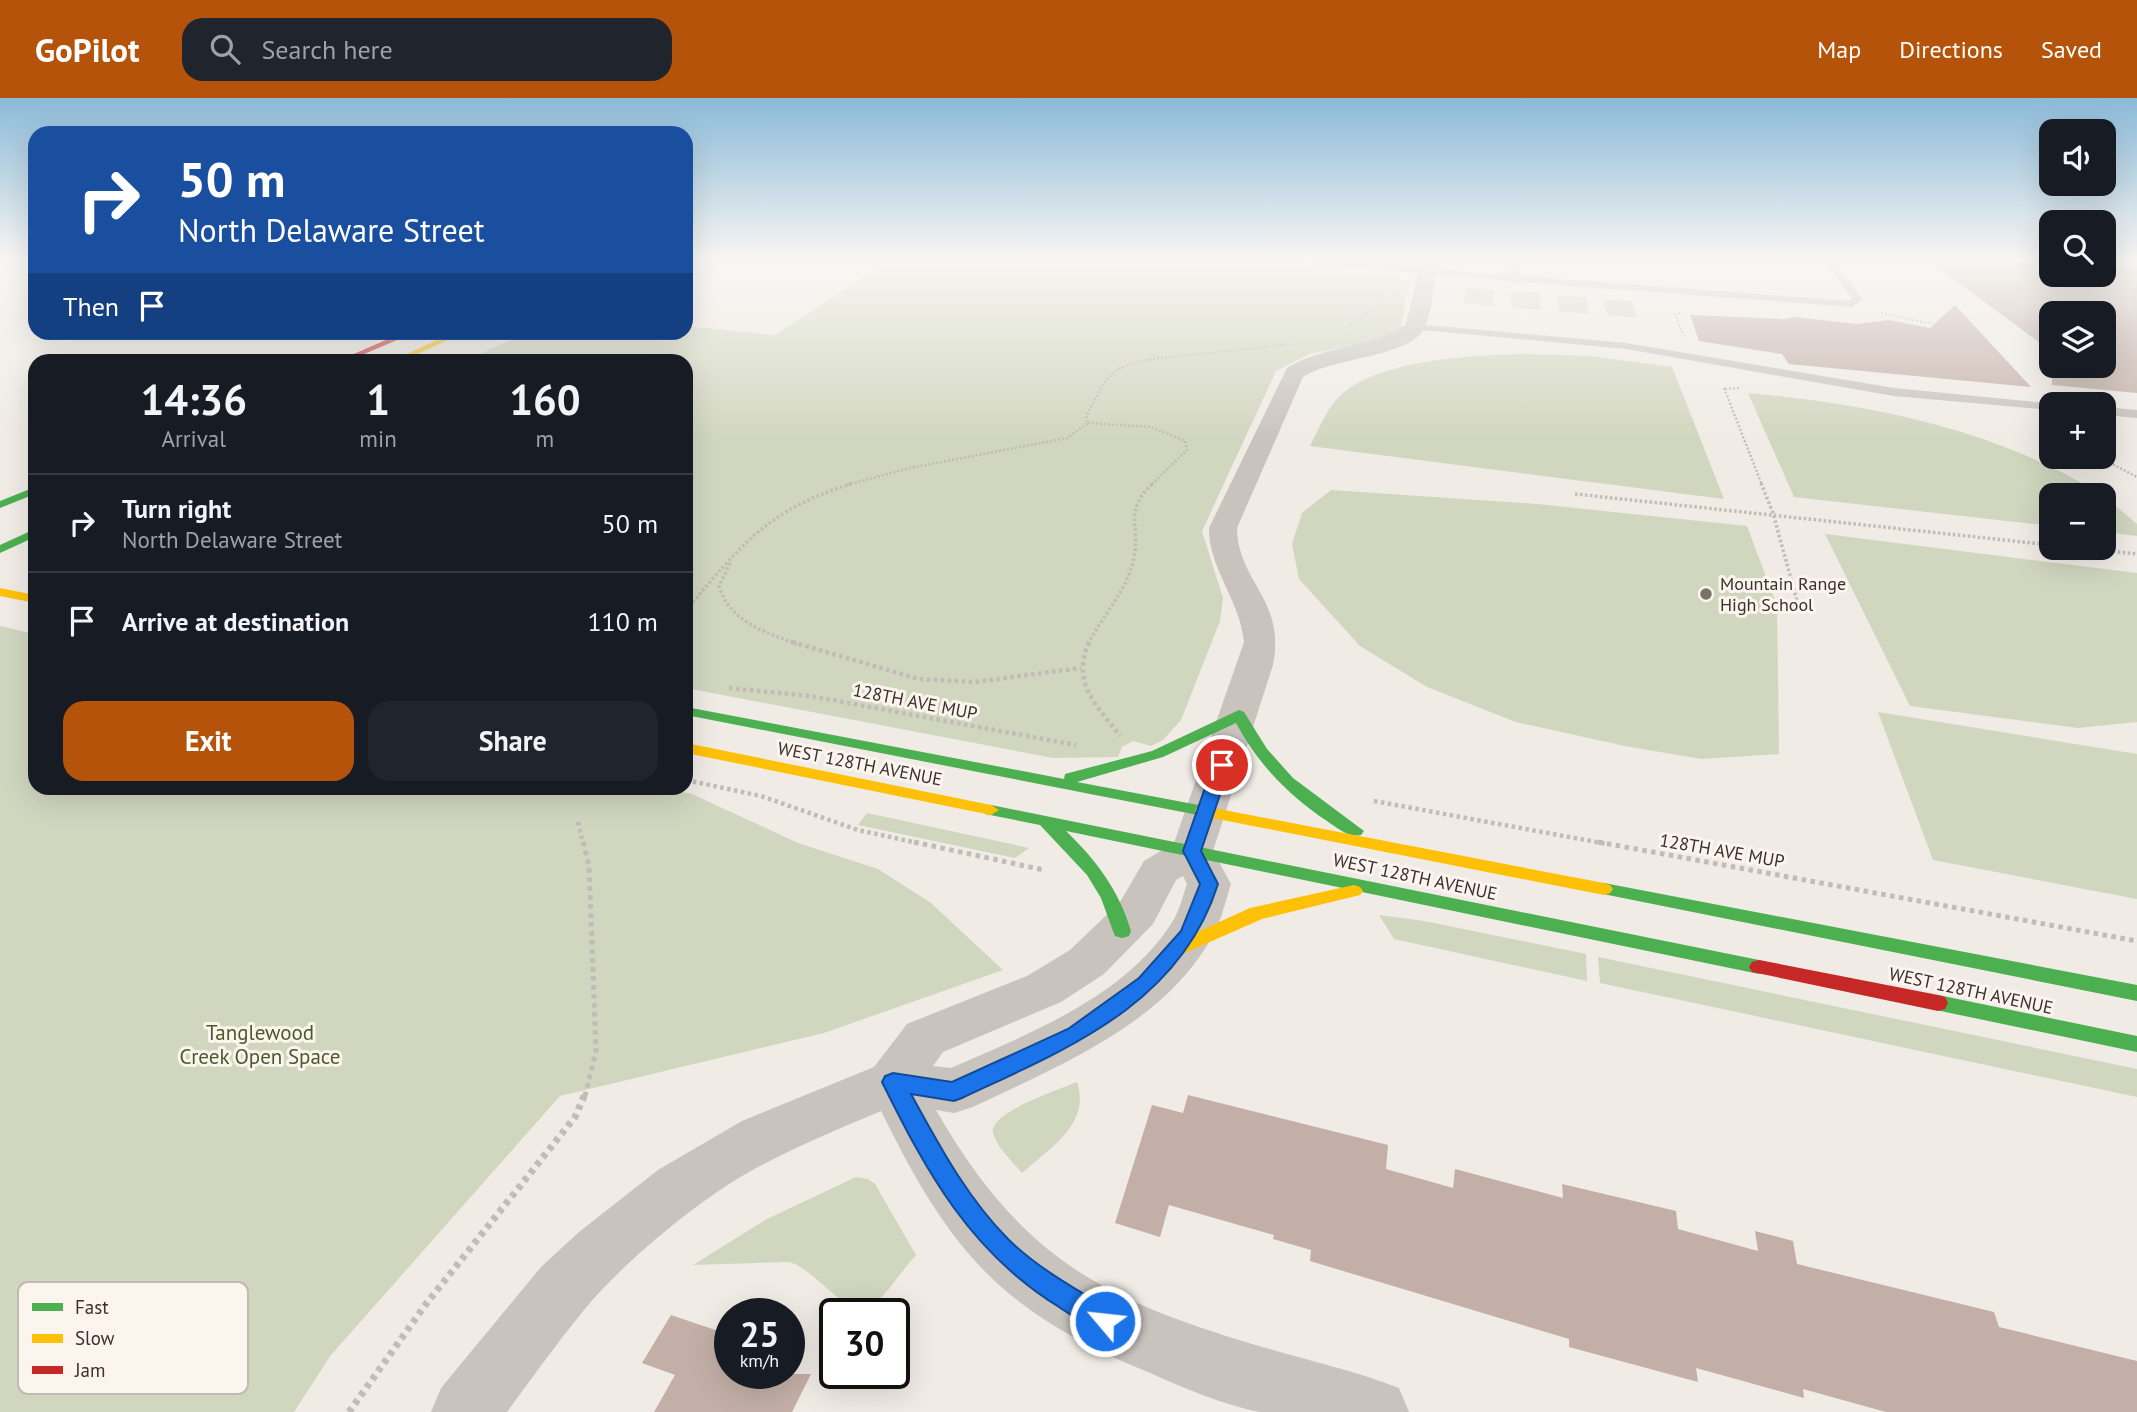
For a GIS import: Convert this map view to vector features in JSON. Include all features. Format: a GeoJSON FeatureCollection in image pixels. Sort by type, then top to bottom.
{"type":"FeatureCollection","features":[{"type":"Feature","properties":{"kind":"main road"},"geometry":{"type":"LineString","coordinates":[[359,354],[393,340]]}},
{"type":"Feature","properties":{"kind":"main road"},"geometry":{"type":"LineString","coordinates":[[390,354],[422,340]]}},
{"type":"Feature","properties":{"kind":"main road"},"geometry":{"type":"LineString","coordinates":[[412,354],[444,340]]}},
{"type":"Feature","properties":{"kind":"main road"},"geometry":{"type":"LineString","coordinates":[[434,354],[465,340]]}},
{"type":"Feature","properties":{"kind":"main road"},"geometry":{"type":"LineString","coordinates":[[0,505],[28,493]]}},
{"type":"Feature","properties":{"kind":"main road"},"geometry":{"type":"LineString","coordinates":[[0,523],[28,511]]}},
{"type":"Feature","properties":{"kind":"main road"},"geometry":{"type":"LineString","coordinates":[[0,536],[28,523]]}},
{"type":"Feature","properties":{"kind":"main road"},"geometry":{"type":"LineString","coordinates":[[0,549],[28,536]]}},
{"type":"Feature","properties":{"kind":"main road"},"geometry":{"type":"LineString","coordinates":[[0,592],[28,598]]}},
{"type":"Feature","properties":{"kind":"main road","name":"WEST 128TH AVENUE"},"geometry":{"type":"LineString","coordinates":[[693,712],[1048,782],[1370,887],[2137,1044]]}},
{"type":"Feature","properties":{"kind":"main road"},"geometry":{"type":"LineString","coordinates":[[1048,782],[1111,770],[1161,756],[1202,738],[1239,715],[1254,748],[1291,789],[1315,808],[1388,848]]}},
{"type":"Feature","properties":{"kind":"main road","name":"WEST 128TH AVENUE"},"geometry":{"type":"LineString","coordinates":[[693,749],[1044,821],[1388,848],[2137,993]]}},
{"type":"Feature","properties":{"kind":"main road"},"geometry":{"type":"LineString","coordinates":[[1044,821],[1100,874],[1114,898],[1122,930]]}},
{"type":"Feature","properties":{"kind":"main road"},"geometry":{"type":"LineString","coordinates":[[1178,949],[1234,921],[1269,909],[1370,887]]}},
{"type":"Feature","properties":{"kind":"street"},"geometry":{"type":"LineString","coordinates":[[465,1412],[497,1367],[563,1288],[651,1209],[717,1162],[762,1138],[893,1082],[925,1038],[1044,989],[1087,962],[1122,930],[1144,902],[1159,871],[1198,831],[1239,715],[1261,642],[1253,605],[1223,546],[1226,519],[1295,373],[1319,359],[1396,341],[1415,327],[1417,319]]}},
{"type":"Feature","properties":{"kind":"street"},"geometry":{"type":"LineString","coordinates":[[893,1082],[954,1091],[1046,1051],[1127,998],[1178,949],[1195,924],[1209,884],[1198,831]]}},
{"type":"Feature","properties":{"kind":"street"},"geometry":{"type":"LineString","coordinates":[[893,1082],[936,1164],[970,1214],[1001,1249],[1083,1311],[1179,1352],[1375,1412]]}},
{"type":"Feature","properties":{"kind":"lane"},"geometry":{"type":"LineString","coordinates":[[1415,327],[1626,346],[1894,392],[2039,405]]}},
{"type":"Feature","properties":{"kind":"lane"},"geometry":{"type":"LineString","coordinates":[[2116,412],[2137,414]]}},
{"type":"Feature","properties":{"kind":"path"},"geometry":{"type":"LineString","coordinates":[[1332,332],[1362,319]]}},
{"type":"Feature","properties":{"kind":"path"},"geometry":{"type":"LineString","coordinates":[[1677,319],[1684,337]]}},
{"type":"Feature","properties":{"kind":"path"},"geometry":{"type":"LineString","coordinates":[[1911,319],[1933,324]]}},
{"type":"Feature","properties":{"kind":"path"},"geometry":{"type":"LineString","coordinates":[[1088,424],[1086,416],[1096,399],[1099,386],[1108,375],[1126,367],[1184,356],[1298,342]]}},
{"type":"Feature","properties":{"kind":"path"},"geometry":{"type":"LineString","coordinates":[[1714,361],[1773,513],[1797,601]]}},
{"type":"Feature","properties":{"kind":"path"},"geometry":{"type":"LineString","coordinates":[[693,602],[734,556],[776,516],[834,491],[923,466],[1067,438],[1088,424],[1135,425],[1175,433],[1185,441],[1187,450],[1180,461],[1155,480],[1137,502],[1132,514],[1135,551],[1128,578],[1090,642],[1081,668],[1086,686],[1125,743],[1117,743]]}},
{"type":"Feature","properties":{"kind":"path"},"geometry":{"type":"LineString","coordinates":[[2116,466],[2137,477]]}},
{"type":"Feature","properties":{"kind":"path"},"geometry":{"type":"LineString","coordinates":[[1575,494],[1773,513],[2039,544]]}},
{"type":"Feature","properties":{"kind":"path"},"geometry":{"type":"LineString","coordinates":[[2116,552],[2137,554]]}},
{"type":"Feature","properties":{"kind":"path"},"geometry":{"type":"LineString","coordinates":[[734,556],[719,586],[724,603],[755,629],[811,649],[919,679],[975,682],[1081,668]]}},
{"type":"Feature","properties":{"kind":"path","name":"128TH AVE MUP"},"geometry":{"type":"LineString","coordinates":[[723,688],[810,696],[1061,745],[1084,745]]}},
{"type":"Feature","properties":{"kind":"path"},"geometry":{"type":"LineString","coordinates":[[693,781],[761,796],[858,830],[1053,873]]}},
{"type":"Feature","properties":{"kind":"path","name":"128TH AVE MUP"},"geometry":{"type":"LineString","coordinates":[[1360,799],[2137,941]]}},
{"type":"Feature","properties":{"kind":"path"},"geometry":{"type":"LineString","coordinates":[[349,1412],[412,1322],[575,1117],[586,1096],[594,1074],[596,1051],[589,866],[578,822]]}},
{"type":"Feature","properties":{"kind":"green space"},"geometry":{"type":"Polygon","coordinates":[[[799,319],[1403,319],[1401,328],[1378,341],[1309,354],[1276,371],[1202,531],[1223,598],[1220,621],[1181,720],[1163,740],[1151,746],[1133,741],[1122,747],[1118,757],[1053,758],[693,689],[693,354],[480,354],[511,340],[693,340],[693,327],[775,335],[799,319]]]}},
{"type":"Feature","properties":{"kind":"green space"},"geometry":{"type":"Polygon","coordinates":[[[1526,354],[1590,356],[1672,367],[1724,499],[1310,446],[1337,399],[1353,386],[1375,375],[1399,367],[1454,358],[1526,354]]]}},
{"type":"Feature","properties":{"kind":"green space"},"geometry":{"type":"Polygon","coordinates":[[[1748,393],[1840,404],[1931,423],[2019,453],[2039,462],[2039,469],[2054,469],[2081,483],[2039,483],[2039,525],[1794,497],[1748,393]]]}},
{"type":"Feature","properties":{"kind":"green space"},"geometry":{"type":"Polygon","coordinates":[[[1331,490],[1537,504],[1747,526],[1777,606],[1779,754],[1701,759],[1625,746],[1516,722],[1427,687],[1360,646],[1299,579],[1292,544],[1302,513],[1331,490]]]}},
{"type":"Feature","properties":{"kind":"green space"},"geometry":{"type":"Polygon","coordinates":[[[2116,506],[2137,524],[2137,536],[2116,533],[2116,506]]]}},
{"type":"Feature","properties":{"kind":"green space"},"geometry":{"type":"Polygon","coordinates":[[[1825,534],[2137,573],[2137,722],[2078,728],[1910,706],[1825,534]]]}},
{"type":"Feature","properties":{"kind":"green space","name":"Tanglewood Creek Open Space"},"geometry":{"type":"Polygon","coordinates":[[[0,626],[28,632],[28,795],[693,794],[798,843],[878,869],[931,903],[1003,970],[824,1033],[560,1096],[331,1355],[294,1412],[0,1412],[0,626]]]}},
{"type":"Feature","properties":{"kind":"green space"},"geometry":{"type":"Polygon","coordinates":[[[1878,712],[2137,754],[2137,899],[1933,860],[1878,712]]]}},
{"type":"Feature","properties":{"kind":"green space"},"geometry":{"type":"Polygon","coordinates":[[[867,813],[1029,848],[1015,858],[858,825],[867,813]]]}},
{"type":"Feature","properties":{"kind":"green space"},"geometry":{"type":"Polygon","coordinates":[[[1379,915],[1424,921],[1586,954],[1587,981],[1394,939],[1379,915]]]}},
{"type":"Feature","properties":{"kind":"green space"},"geometry":{"type":"Polygon","coordinates":[[[1598,957],[2137,1069],[2137,1097],[1600,983],[1598,957]]]}},
{"type":"Feature","properties":{"kind":"green space"},"geometry":{"type":"Polygon","coordinates":[[[1077,1082],[1080,1097],[1073,1123],[1055,1144],[1022,1173],[998,1144],[993,1133],[994,1125],[1013,1110],[1077,1082]]]}},
{"type":"Feature","properties":{"kind":"green space"},"geometry":{"type":"Polygon","coordinates":[[[856,1177],[868,1179],[875,1184],[916,1255],[880,1298],[840,1298],[810,1274],[789,1262],[693,1265],[765,1220],[856,1177]]]}},
{"type":"Feature","properties":{"kind":"building"},"geometry":{"type":"Polygon","coordinates":[[[1691,319],[1816,319],[1857,324],[1889,320],[1930,328],[1939,319],[1968,319],[2031,387],[1789,364],[1782,354],[1699,341],[1691,319]]]}},
{"type":"Feature","properties":{"kind":"building"},"geometry":{"type":"Polygon","coordinates":[[[2008,319],[2039,319],[2039,342],[2008,319]]]}},
{"type":"Feature","properties":{"kind":"building"},"geometry":{"type":"Polygon","coordinates":[[[2116,319],[2137,319],[2137,393],[2052,385],[2052,378],[2116,378],[2116,319]]]}},
{"type":"Feature","properties":{"kind":"building"},"geometry":{"type":"Polygon","coordinates":[[[1188,1095],[1388,1145],[1386,1169],[1453,1188],[1455,1169],[1563,1198],[1562,1184],[1676,1211],[1678,1229],[1758,1251],[1755,1231],[1793,1241],[1797,1264],[1994,1312],[1999,1327],[2137,1361],[2137,1412],[1886,1412],[1803,1389],[1804,1398],[1696,1368],[1698,1382],[1569,1347],[1569,1339],[1310,1261],[1311,1250],[1273,1239],[1274,1235],[1169,1205],[1160,1237],[1115,1223],[1152,1105],[1183,1113],[1188,1095]]]}},
{"type":"Feature","properties":{"kind":"building"},"geometry":{"type":"Polygon","coordinates":[[[671,1315],[714,1330],[714,1389],[804,1389],[792,1412],[654,1412],[675,1375],[642,1363],[671,1315]]]}},
{"type":"Feature","properties":{"kind":"building"},"geometry":{"type":"Polygon","coordinates":[[[805,1374],[811,1374],[805,1386],[805,1374]]]}},
{"type":"Feature","properties":{"kind":"traffic: fast"},"geometry":{"type":"LineString","coordinates":[[0,505],[28,493]]}},
{"type":"Feature","properties":{"kind":"traffic: fast"},"geometry":{"type":"LineString","coordinates":[[0,549],[28,536]]}},
{"type":"Feature","properties":{"kind":"traffic: fast"},"geometry":{"type":"LineString","coordinates":[[693,712],[1203,811]]}},
{"type":"Feature","properties":{"kind":"traffic: fast"},"geometry":{"type":"LineString","coordinates":[[1071,778],[1158,754],[1199,737],[1239,715],[1274,768],[1319,808],[1355,831]]}},
{"type":"Feature","properties":{"kind":"traffic: fast"},"geometry":{"type":"LineString","coordinates":[[991,810],[1759,967]]}},
{"type":"Feature","properties":{"kind":"traffic: fast"},"geometry":{"type":"LineString","coordinates":[[1046,822],[1093,871],[1110,898],[1122,931]]}},
{"type":"Feature","properties":{"kind":"traffic: fast"},"geometry":{"type":"LineString","coordinates":[[1604,889],[2137,993]]}},
{"type":"Feature","properties":{"kind":"traffic: fast"},"geometry":{"type":"LineString","coordinates":[[1938,1003],[2137,1044]]}},
{"type":"Feature","properties":{"kind":"traffic: slow"},"geometry":{"type":"LineString","coordinates":[[412,354],[444,340]]}},
{"type":"Feature","properties":{"kind":"traffic: slow"},"geometry":{"type":"LineString","coordinates":[[0,592],[28,598]]}},
{"type":"Feature","properties":{"kind":"traffic: slow"},"geometry":{"type":"LineString","coordinates":[[693,749],[991,810]]}},
{"type":"Feature","properties":{"kind":"traffic: slow"},"geometry":{"type":"LineString","coordinates":[[1203,811],[1604,889]]}},
{"type":"Feature","properties":{"kind":"traffic: slow"},"geometry":{"type":"LineString","coordinates":[[1178,949],[1257,913],[1354,891]]}},
{"type":"Feature","properties":{"kind":"traffic: jam"},"geometry":{"type":"LineString","coordinates":[[359,354],[393,340]]}},
{"type":"Feature","properties":{"kind":"traffic: jam"},"geometry":{"type":"LineString","coordinates":[[1759,967],[1938,1003]]}},
{"type":"Feature","properties":{"kind":"place","name":"Mountain Range High School"},"geometry":{"type":"Point","coordinates":[1706,594]}},
{"type":"Feature","properties":{"kind":"route"},"geometry":{"type":"LineString","coordinates":[[1105,1321],[1083,1311],[1043,1283],[1001,1249],[985,1231],[942,1174],[893,1082],[954,1091],[1031,1058],[1075,1035],[1105,1015],[1163,967],[1195,924],[1209,884],[1192,851],[1222,765]]}}]}
